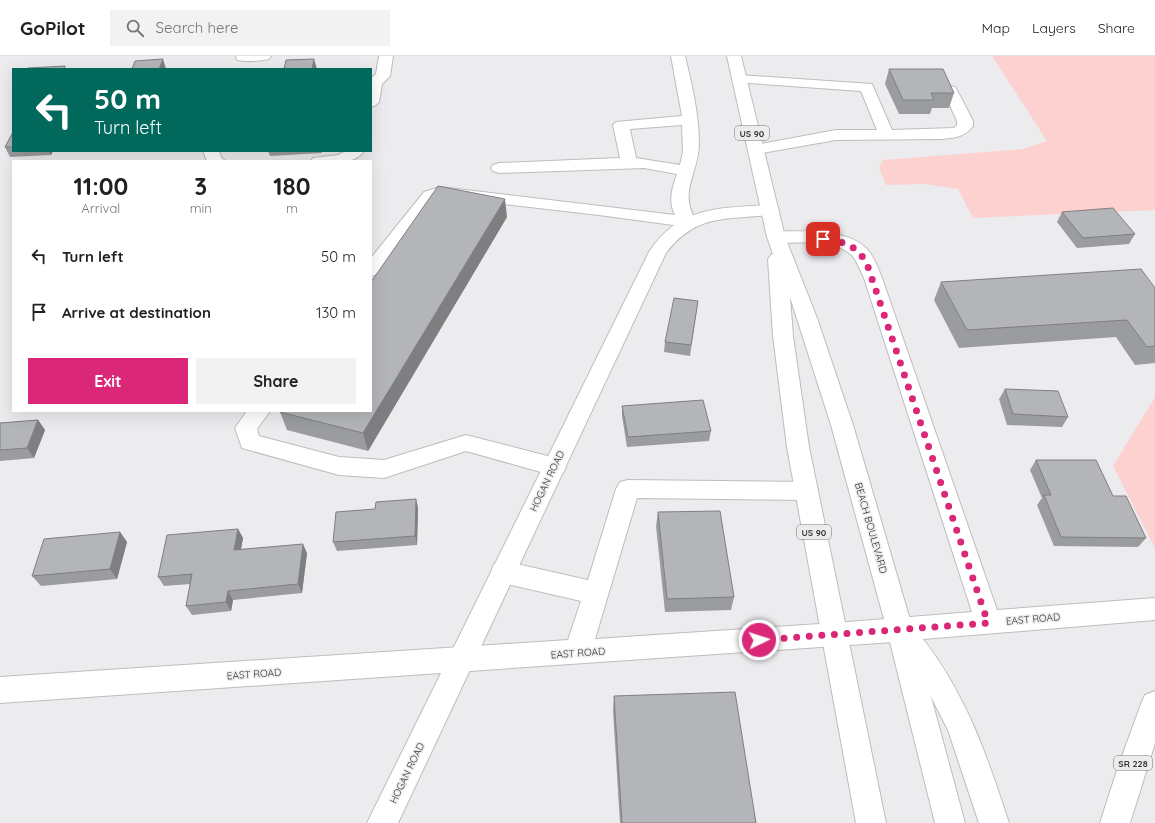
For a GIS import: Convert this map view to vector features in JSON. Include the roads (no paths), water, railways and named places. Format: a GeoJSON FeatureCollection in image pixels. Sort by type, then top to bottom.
{"type":"FeatureCollection","features":[{"type":"Feature","properties":{"kind":"main road"},"geometry":{"type":"LineString","coordinates":[[241,61],[264,56]]}},
{"type":"Feature","properties":{"kind":"main road"},"geometry":{"type":"LineString","coordinates":[[372,92],[373,82],[383,76],[386,56]]}},
{"type":"Feature","properties":{"kind":"main road"},"geometry":{"type":"LineString","coordinates":[[678,56],[687,96],[690,120],[691,152],[679,203],[682,213],[688,222]]}},
{"type":"Feature","properties":{"kind":"main road","name":"BEACH BOULEVARD"},"geometry":{"type":"LineString","coordinates":[[734,56],[776,238],[784,350],[806,491],[871,823]]}},
{"type":"Feature","properties":{"kind":"main road"},"geometry":{"type":"LineString","coordinates":[[740,79],[867,87],[886,134]]}},
{"type":"Feature","properties":{"kind":"main road"},"geometry":{"type":"LineString","coordinates":[[756,149],[836,135],[948,134],[963,130],[965,121],[950,90]]}},
{"type":"Feature","properties":{"kind":"main road"},"geometry":{"type":"LineString","coordinates":[[629,163],[621,125],[690,120]]}},
{"type":"Feature","properties":{"kind":"main road"},"geometry":{"type":"LineString","coordinates":[[329,160],[352,155],[355,152]]}},
{"type":"Feature","properties":{"kind":"main road"},"geometry":{"type":"LineString","coordinates":[[499,168],[644,162],[687,171]]}},
{"type":"Feature","properties":{"kind":"main road"},"geometry":{"type":"LineString","coordinates":[[372,269],[430,196],[440,192],[599,210],[688,222]]}},
{"type":"Feature","properties":{"kind":"main road","name":"HOGAN ROAD"},"geometry":{"type":"LineString","coordinates":[[382,823],[658,252],[672,233],[688,222],[718,215],[770,210]]}},
{"type":"Feature","properties":{"kind":"main road"},"geometry":{"type":"LineString","coordinates":[[776,238],[841,241],[854,248],[864,258],[873,278],[988,623]]}},
{"type":"Feature","properties":{"kind":"main road","name":"BEACH BOULEVARD"},"geometry":{"type":"LineString","coordinates":[[776,238],[807,318],[830,386],[900,630],[950,823]]}},
{"type":"Feature","properties":{"kind":"main road"},"geometry":{"type":"LineString","coordinates":[[258,412],[246,428],[250,442],[339,466],[384,469],[466,443],[555,467]]}},
{"type":"Feature","properties":{"kind":"main road"},"geometry":{"type":"LineString","coordinates":[[578,652],[628,489],[806,491]]}},
{"type":"Feature","properties":{"kind":"main road"},"geometry":{"type":"LineString","coordinates":[[503,572],[596,593]]}},
{"type":"Feature","properties":{"kind":"main road","name":"EAST ROAD"},"geometry":{"type":"LineString","coordinates":[[0,690],[834,635],[1155,609]]}},
{"type":"Feature","properties":{"kind":"main road"},"geometry":{"type":"LineString","coordinates":[[900,630],[929,668],[952,707],[964,734],[994,823]]}},
{"type":"Feature","properties":{"kind":"main road","name":"SR 228"},"geometry":{"type":"LineString","coordinates":[[1115,823],[1132,767],[1155,704]]}}]}
